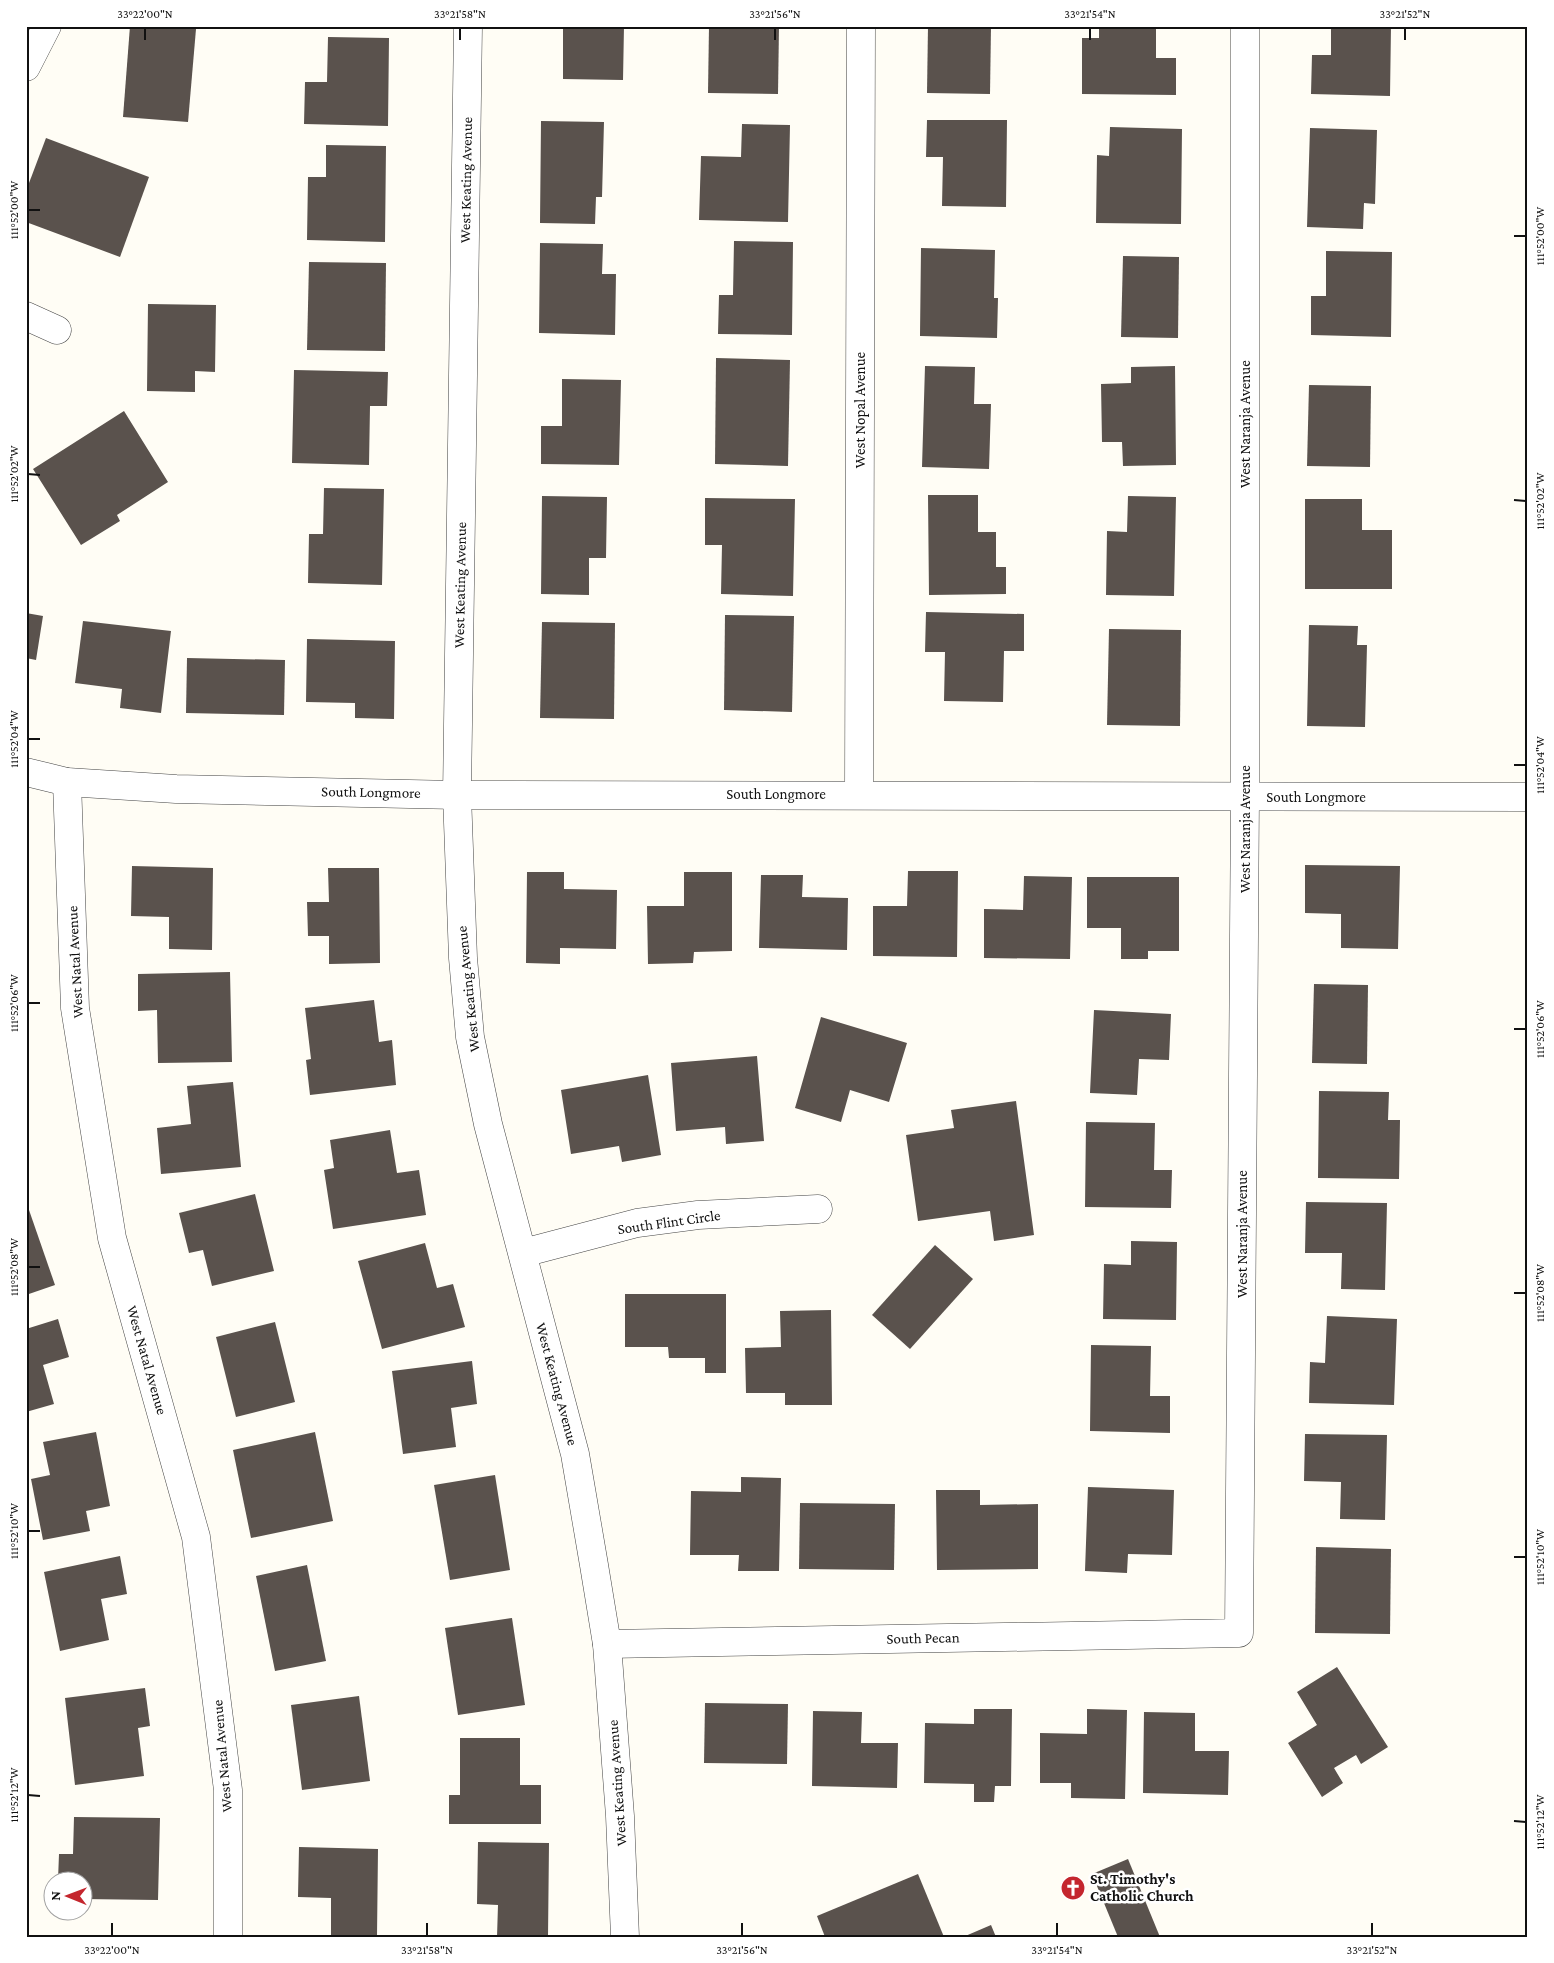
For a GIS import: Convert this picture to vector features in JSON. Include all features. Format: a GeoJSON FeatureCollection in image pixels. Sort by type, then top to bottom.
{"type":"FeatureCollection","features":[{"type":"Feature","properties":{"kind":"street"},"geometry":{"type":"LineString","coordinates":[[26,67],[47,26]]}},
{"type":"Feature","properties":{"kind":"street","name":"West Keating Avenue"},"geometry":{"type":"LineString","coordinates":[[468,26],[457,795],[463,958],[470,1037],[488,1124],[575,1454],[607,1644],[620,1816],[625,1937]]}},
{"type":"Feature","properties":{"kind":"street","name":"West Nopal Avenue"},"geometry":{"type":"LineString","coordinates":[[859,794],[861,26]]}},
{"type":"Feature","properties":{"kind":"street","name":"West Naranja Avenue"},"geometry":{"type":"LineString","coordinates":[[1239,1633],[1246,796],[1245,26]]}},
{"type":"Feature","properties":{"kind":"street"},"geometry":{"type":"LineString","coordinates":[[26,316],[56,330]]}},
{"type":"Feature","properties":{"kind":"street","name":"South Longmore"},"geometry":{"type":"LineString","coordinates":[[26,772],[67,782],[176,789],[457,795],[859,794],[1528,797]]}},
{"type":"Feature","properties":{"kind":"street","name":"West Natal Avenue"},"geometry":{"type":"LineString","coordinates":[[67,782],[75,1008],[112,1238],[196,1537],[228,1790],[228,1937]]}},
{"type":"Feature","properties":{"kind":"street","name":"South Flint Circle"},"geometry":{"type":"LineString","coordinates":[[523,1253],[637,1223],[698,1215],[818,1209]]}},
{"type":"Feature","properties":{"kind":"street","name":"South Pecan"},"geometry":{"type":"LineString","coordinates":[[607,1644],[1239,1633]]}},
{"type":"Feature","properties":{"kind":"building"},"geometry":{"type":"Polygon","coordinates":[[[130,26],[196,29],[188,122],[123,117],[130,26]]]}},
{"type":"Feature","properties":{"kind":"building"},"geometry":{"type":"Polygon","coordinates":[[[540,26],[624,26],[623,80],[563,79],[563,29],[540,29],[540,26]]]}},
{"type":"Feature","properties":{"kind":"building"},"geometry":{"type":"Polygon","coordinates":[[[709,26],[779,26],[778,94],[708,93],[709,26]]]}},
{"type":"Feature","properties":{"kind":"building"},"geometry":{"type":"Polygon","coordinates":[[[928,26],[991,26],[990,94],[927,93],[928,26]]]}},
{"type":"Feature","properties":{"kind":"building"},"geometry":{"type":"Polygon","coordinates":[[[1099,26],[1156,26],[1156,58],[1176,58],[1176,95],[1082,94],[1082,38],[1099,38],[1099,26]]]}},
{"type":"Feature","properties":{"kind":"building"},"geometry":{"type":"Polygon","coordinates":[[[1331,26],[1391,26],[1390,96],[1311,94],[1312,55],[1331,55],[1331,26]]]}},
{"type":"Feature","properties":{"kind":"building"},"geometry":{"type":"Polygon","coordinates":[[[328,37],[389,38],[388,126],[304,124],[305,82],[327,82],[328,37]]]}},
{"type":"Feature","properties":{"kind":"building"},"geometry":{"type":"Polygon","coordinates":[[[927,120],[1007,120],[1006,207],[942,206],[943,157],[926,157],[927,120]]]}},
{"type":"Feature","properties":{"kind":"building"},"geometry":{"type":"Polygon","coordinates":[[[541,121],[604,122],[602,197],[596,197],[595,224],[540,223],[541,121]]]}},
{"type":"Feature","properties":{"kind":"building"},"geometry":{"type":"Polygon","coordinates":[[[742,124],[790,125],[788,222],[699,220],[701,156],[741,157],[742,124]]]}},
{"type":"Feature","properties":{"kind":"building"},"geometry":{"type":"Polygon","coordinates":[[[1110,127],[1182,129],[1181,224],[1096,223],[1097,155],[1109,156],[1110,127]]]}},
{"type":"Feature","properties":{"kind":"building"},"geometry":{"type":"Polygon","coordinates":[[[1310,128],[1377,130],[1375,204],[1364,203],[1363,229],[1307,227],[1310,128]]]}},
{"type":"Feature","properties":{"kind":"building"},"geometry":{"type":"Polygon","coordinates":[[[46,138],[149,177],[120,257],[26,222],[26,191],[46,138]]]}},
{"type":"Feature","properties":{"kind":"building"},"geometry":{"type":"Polygon","coordinates":[[[326,145],[386,146],[385,242],[307,240],[308,177],[326,177],[326,145]]]}},
{"type":"Feature","properties":{"kind":"building"},"geometry":{"type":"Polygon","coordinates":[[[734,241],[793,242],[792,335],[718,334],[719,295],[733,295],[734,241]]]}},
{"type":"Feature","properties":{"kind":"building"},"geometry":{"type":"Polygon","coordinates":[[[540,243],[603,244],[602,274],[616,274],[615,335],[539,333],[540,243]]]}},
{"type":"Feature","properties":{"kind":"building"},"geometry":{"type":"Polygon","coordinates":[[[921,248],[995,250],[994,298],[998,298],[997,338],[920,336],[921,248]]]}},
{"type":"Feature","properties":{"kind":"building"},"geometry":{"type":"Polygon","coordinates":[[[1326,251],[1392,252],[1391,337],[1311,335],[1311,296],[1326,296],[1326,251]]]}},
{"type":"Feature","properties":{"kind":"building"},"geometry":{"type":"Polygon","coordinates":[[[1123,256],[1179,257],[1178,338],[1121,337],[1123,256]]]}},
{"type":"Feature","properties":{"kind":"building"},"geometry":{"type":"Polygon","coordinates":[[[309,262],[386,263],[385,351],[307,350],[309,262]]]}},
{"type":"Feature","properties":{"kind":"building"},"geometry":{"type":"Polygon","coordinates":[[[148,304],[216,305],[215,372],[195,371],[195,392],[147,391],[148,304]]]}},
{"type":"Feature","properties":{"kind":"building"},"geometry":{"type":"Polygon","coordinates":[[[716,358],[790,360],[788,466],[715,464],[716,358]]]}},
{"type":"Feature","properties":{"kind":"building"},"geometry":{"type":"Polygon","coordinates":[[[925,366],[975,367],[974,404],[991,404],[989,469],[922,467],[925,366]]]}},
{"type":"Feature","properties":{"kind":"building"},"geometry":{"type":"Polygon","coordinates":[[[1175,366],[1176,465],[1123,466],[1122,442],[1102,442],[1101,384],[1131,383],[1131,367],[1175,366]]]}},
{"type":"Feature","properties":{"kind":"building"},"geometry":{"type":"Polygon","coordinates":[[[294,370],[388,372],[387,406],[370,406],[369,465],[292,463],[294,370]]]}},
{"type":"Feature","properties":{"kind":"building"},"geometry":{"type":"Polygon","coordinates":[[[562,379],[621,380],[619,465],[541,464],[541,426],[562,426],[562,379]]]}},
{"type":"Feature","properties":{"kind":"building"},"geometry":{"type":"Polygon","coordinates":[[[1309,385],[1371,386],[1370,467],[1307,466],[1309,385]]]}},
{"type":"Feature","properties":{"kind":"building"},"geometry":{"type":"Polygon","coordinates":[[[124,411],[168,482],[117,515],[120,521],[81,545],[33,469],[124,411]]]}},
{"type":"Feature","properties":{"kind":"building"},"geometry":{"type":"Polygon","coordinates":[[[324,488],[384,489],[382,585],[308,583],[309,534],[323,534],[324,488]]]}},
{"type":"Feature","properties":{"kind":"building"},"geometry":{"type":"Polygon","coordinates":[[[928,495],[978,495],[978,532],[996,532],[996,567],[1006,567],[1006,594],[929,595],[928,495]]]}},
{"type":"Feature","properties":{"kind":"building"},"geometry":{"type":"Polygon","coordinates":[[[542,496],[607,497],[606,558],[589,558],[589,595],[541,594],[542,496]]]}},
{"type":"Feature","properties":{"kind":"building"},"geometry":{"type":"Polygon","coordinates":[[[1128,496],[1176,497],[1174,596],[1106,595],[1107,531],[1127,532],[1128,496]]]}},
{"type":"Feature","properties":{"kind":"building"},"geometry":{"type":"Polygon","coordinates":[[[705,498],[795,499],[793,596],[721,594],[722,545],[705,545],[705,498]]]}},
{"type":"Feature","properties":{"kind":"building"},"geometry":{"type":"Polygon","coordinates":[[[1305,499],[1362,499],[1362,530],[1392,530],[1392,589],[1305,589],[1305,499]]]}},
{"type":"Feature","properties":{"kind":"building"},"geometry":{"type":"Polygon","coordinates":[[[926,612],[1024,614],[1024,651],[1004,651],[1003,702],[944,701],[945,652],[925,652],[926,612]]]}},
{"type":"Feature","properties":{"kind":"building"},"geometry":{"type":"Polygon","coordinates":[[[26,613],[43,616],[36,660],[26,658],[26,613]]]}},
{"type":"Feature","properties":{"kind":"building"},"geometry":{"type":"Polygon","coordinates":[[[725,615],[794,616],[792,712],[724,710],[725,615]]]}},
{"type":"Feature","properties":{"kind":"building"},"geometry":{"type":"Polygon","coordinates":[[[83,621],[171,631],[161,713],[120,708],[122,689],[75,683],[83,621]]]}},
{"type":"Feature","properties":{"kind":"building"},"geometry":{"type":"Polygon","coordinates":[[[542,622],[615,623],[614,719],[540,718],[542,622]]]}},
{"type":"Feature","properties":{"kind":"building"},"geometry":{"type":"Polygon","coordinates":[[[1309,625],[1358,626],[1357,645],[1367,645],[1365,727],[1307,726],[1309,625]]]}},
{"type":"Feature","properties":{"kind":"building"},"geometry":{"type":"Polygon","coordinates":[[[1109,629],[1181,630],[1180,726],[1107,725],[1109,629]]]}},
{"type":"Feature","properties":{"kind":"building"},"geometry":{"type":"Polygon","coordinates":[[[307,639],[395,641],[394,719],[355,718],[355,703],[306,702],[307,639]]]}},
{"type":"Feature","properties":{"kind":"building"},"geometry":{"type":"Polygon","coordinates":[[[187,658],[285,660],[284,715],[186,713],[187,658]]]}},
{"type":"Feature","properties":{"kind":"building"},"geometry":{"type":"Polygon","coordinates":[[[1305,865],[1400,866],[1398,949],[1341,948],[1341,914],[1305,913],[1305,865]]]}},
{"type":"Feature","properties":{"kind":"building"},"geometry":{"type":"Polygon","coordinates":[[[132,866],[213,868],[212,950],[169,949],[169,917],[131,916],[132,866]]]}},
{"type":"Feature","properties":{"kind":"building"},"geometry":{"type":"Polygon","coordinates":[[[328,868],[379,868],[380,963],[329,964],[329,936],[308,936],[307,902],[329,902],[328,868]]]}},
{"type":"Feature","properties":{"kind":"building"},"geometry":{"type":"Polygon","coordinates":[[[908,871],[958,871],[957,957],[873,956],[873,906],[907,906],[908,871]]]}},
{"type":"Feature","properties":{"kind":"building"},"geometry":{"type":"Polygon","coordinates":[[[527,872],[564,872],[564,889],[617,890],[616,949],[560,948],[560,964],[526,963],[527,872]]]}},
{"type":"Feature","properties":{"kind":"building"},"geometry":{"type":"Polygon","coordinates":[[[684,872],[732,872],[732,951],[694,952],[693,963],[648,964],[647,906],[684,906],[684,872]]]}},
{"type":"Feature","properties":{"kind":"building"},"geometry":{"type":"Polygon","coordinates":[[[761,875],[803,875],[802,897],[848,898],[847,950],[759,948],[761,875]]]}},
{"type":"Feature","properties":{"kind":"building"},"geometry":{"type":"Polygon","coordinates":[[[1024,876],[1072,877],[1070,959],[984,958],[984,909],[1023,910],[1024,876]]]}},
{"type":"Feature","properties":{"kind":"building"},"geometry":{"type":"Polygon","coordinates":[[[1087,877],[1179,877],[1179,951],[1148,951],[1148,959],[1121,959],[1121,928],[1087,928],[1087,877]]]}},
{"type":"Feature","properties":{"kind":"building"},"geometry":{"type":"Polygon","coordinates":[[[230,972],[232,1062],[158,1063],[157,1010],[138,1011],[138,974],[230,972]]]}},
{"type":"Feature","properties":{"kind":"building"},"geometry":{"type":"Polygon","coordinates":[[[1314,984],[1368,985],[1367,1064],[1312,1063],[1314,984]]]}},
{"type":"Feature","properties":{"kind":"building"},"geometry":{"type":"Polygon","coordinates":[[[374,1000],[379,1042],[392,1040],[396,1085],[310,1095],[306,1060],[311,1059],[305,1008],[374,1000]]]}},
{"type":"Feature","properties":{"kind":"building"},"geometry":{"type":"Polygon","coordinates":[[[1094,1010],[1171,1014],[1169,1060],[1139,1059],[1137,1095],[1090,1093],[1094,1010]]]}},
{"type":"Feature","properties":{"kind":"building"},"geometry":{"type":"Polygon","coordinates":[[[821,1017],[907,1043],[889,1102],[850,1090],[841,1122],[795,1108],[821,1017]]]}},
{"type":"Feature","properties":{"kind":"building"},"geometry":{"type":"Polygon","coordinates":[[[757,1056],[764,1141],[726,1144],[725,1127],[676,1131],[671,1063],[757,1056]]]}},
{"type":"Feature","properties":{"kind":"building"},"geometry":{"type":"Polygon","coordinates":[[[648,1075],[661,1155],[622,1162],[619,1146],[571,1154],[561,1090],[648,1075]]]}},
{"type":"Feature","properties":{"kind":"building"},"geometry":{"type":"Polygon","coordinates":[[[233,1082],[241,1167],[161,1174],[157,1128],[191,1124],[187,1086],[233,1082]]]}},
{"type":"Feature","properties":{"kind":"building"},"geometry":{"type":"Polygon","coordinates":[[[1319,1091],[1389,1092],[1388,1120],[1400,1120],[1399,1179],[1318,1178],[1319,1091]]]}},
{"type":"Feature","properties":{"kind":"building"},"geometry":{"type":"Polygon","coordinates":[[[1016,1101],[1034,1235],[994,1241],[990,1211],[918,1221],[906,1135],[954,1128],[951,1110],[1016,1101]]]}},
{"type":"Feature","properties":{"kind":"building"},"geometry":{"type":"Polygon","coordinates":[[[1086,1122],[1155,1123],[1154,1170],[1172,1170],[1171,1208],[1085,1207],[1086,1122]]]}},
{"type":"Feature","properties":{"kind":"building"},"geometry":{"type":"Polygon","coordinates":[[[390,1130],[397,1173],[419,1170],[426,1215],[333,1229],[324,1170],[334,1168],[330,1140],[390,1130]]]}},
{"type":"Feature","properties":{"kind":"building"},"geometry":{"type":"Polygon","coordinates":[[[255,1194],[274,1271],[212,1286],[203,1250],[189,1253],[179,1213],[255,1194]]]}},
{"type":"Feature","properties":{"kind":"building"},"geometry":{"type":"Polygon","coordinates":[[[1306,1202],[1387,1203],[1385,1290],[1341,1289],[1342,1253],[1305,1253],[1306,1202]]]}},
{"type":"Feature","properties":{"kind":"building"},"geometry":{"type":"Polygon","coordinates":[[[26,1210],[29,1210],[55,1285],[26,1295],[26,1210]]]}},
{"type":"Feature","properties":{"kind":"building"},"geometry":{"type":"Polygon","coordinates":[[[1131,1241],[1177,1242],[1176,1320],[1103,1319],[1104,1264],[1131,1265],[1131,1241]]]}},
{"type":"Feature","properties":{"kind":"building"},"geometry":{"type":"Polygon","coordinates":[[[425,1243],[437,1288],[453,1284],[465,1327],[382,1349],[358,1261],[425,1243]]]}},
{"type":"Feature","properties":{"kind":"building"},"geometry":{"type":"Polygon","coordinates":[[[935,1245],[973,1279],[910,1349],[872,1315],[935,1245]]]}},
{"type":"Feature","properties":{"kind":"building"},"geometry":{"type":"Polygon","coordinates":[[[625,1294],[726,1294],[726,1373],[705,1373],[705,1358],[669,1358],[668,1347],[625,1347],[625,1294]]]}},
{"type":"Feature","properties":{"kind":"building"},"geometry":{"type":"Polygon","coordinates":[[[831,1310],[832,1405],[785,1405],[785,1393],[746,1393],[745,1348],[781,1347],[780,1311],[831,1310]]]}},
{"type":"Feature","properties":{"kind":"building"},"geometry":{"type":"Polygon","coordinates":[[[1327,1316],[1397,1319],[1394,1405],[1309,1403],[1310,1362],[1325,1363],[1327,1316]]]}},
{"type":"Feature","properties":{"kind":"building"},"geometry":{"type":"Polygon","coordinates":[[[58,1319],[69,1357],[43,1365],[54,1404],[26,1412],[26,1329],[58,1319]]]}},
{"type":"Feature","properties":{"kind":"building"},"geometry":{"type":"Polygon","coordinates":[[[275,1322],[295,1402],[236,1417],[216,1337],[275,1322]]]}},
{"type":"Feature","properties":{"kind":"building"},"geometry":{"type":"Polygon","coordinates":[[[1091,1345],[1151,1346],[1150,1396],[1170,1396],[1170,1433],[1090,1431],[1091,1345]]]}},
{"type":"Feature","properties":{"kind":"building"},"geometry":{"type":"Polygon","coordinates":[[[472,1361],[477,1404],[451,1408],[456,1447],[403,1454],[392,1371],[472,1361]]]}},
{"type":"Feature","properties":{"kind":"building"},"geometry":{"type":"Polygon","coordinates":[[[96,1432],[110,1506],[86,1511],[90,1531],[43,1540],[31,1479],[50,1475],[43,1442],[96,1432]]]}},
{"type":"Feature","properties":{"kind":"building"},"geometry":{"type":"Polygon","coordinates":[[[315,1432],[333,1521],[251,1538],[233,1450],[315,1432]]]}},
{"type":"Feature","properties":{"kind":"building"},"geometry":{"type":"Polygon","coordinates":[[[1305,1434],[1387,1435],[1385,1520],[1340,1519],[1341,1482],[1304,1481],[1305,1434]]]}},
{"type":"Feature","properties":{"kind":"building"},"geometry":{"type":"Polygon","coordinates":[[[495,1475],[510,1570],[450,1580],[434,1485],[495,1475]]]}},
{"type":"Feature","properties":{"kind":"building"},"geometry":{"type":"Polygon","coordinates":[[[741,1477],[781,1478],[779,1571],[738,1571],[739,1555],[690,1555],[691,1491],[741,1492],[741,1477]]]}},
{"type":"Feature","properties":{"kind":"building"},"geometry":{"type":"Polygon","coordinates":[[[1088,1487],[1174,1490],[1172,1555],[1128,1554],[1127,1573],[1085,1571],[1088,1487]]]}},
{"type":"Feature","properties":{"kind":"building"},"geometry":{"type":"Polygon","coordinates":[[[936,1490],[980,1490],[980,1505],[1038,1504],[1038,1569],[937,1570],[936,1490]]]}},
{"type":"Feature","properties":{"kind":"building"},"geometry":{"type":"Polygon","coordinates":[[[800,1503],[895,1504],[894,1570],[799,1569],[800,1503]]]}},
{"type":"Feature","properties":{"kind":"building"},"geometry":{"type":"Polygon","coordinates":[[[1316,1547],[1391,1549],[1390,1634],[1315,1633],[1316,1547]]]}},
{"type":"Feature","properties":{"kind":"building"},"geometry":{"type":"Polygon","coordinates":[[[120,1556],[127,1594],[101,1599],[109,1640],[60,1651],[44,1572],[120,1556]]]}},
{"type":"Feature","properties":{"kind":"building"},"geometry":{"type":"Polygon","coordinates":[[[307,1565],[326,1661],[275,1671],[256,1576],[307,1565]]]}},
{"type":"Feature","properties":{"kind":"building"},"geometry":{"type":"Polygon","coordinates":[[[512,1618],[525,1705],[458,1715],[445,1628],[512,1618]]]}},
{"type":"Feature","properties":{"kind":"building"},"geometry":{"type":"Polygon","coordinates":[[[1337,1667],[1388,1747],[1361,1764],[1356,1755],[1334,1768],[1343,1783],[1322,1797],[1288,1743],[1317,1725],[1297,1692],[1337,1667]]]}},
{"type":"Feature","properties":{"kind":"building"},"geometry":{"type":"Polygon","coordinates":[[[145,1688],[150,1726],[138,1728],[144,1776],[75,1785],[65,1698],[145,1688]]]}},
{"type":"Feature","properties":{"kind":"building"},"geometry":{"type":"Polygon","coordinates":[[[359,1696],[370,1781],[302,1790],[291,1705],[359,1696]]]}},
{"type":"Feature","properties":{"kind":"building"},"geometry":{"type":"Polygon","coordinates":[[[705,1703],[788,1704],[787,1764],[704,1763],[705,1703]]]}},
{"type":"Feature","properties":{"kind":"building"},"geometry":{"type":"Polygon","coordinates":[[[974,1709],[1012,1709],[1011,1786],[995,1786],[994,1802],[974,1802],[974,1784],[924,1783],[925,1723],[974,1724],[974,1709]]]}},
{"type":"Feature","properties":{"kind":"building"},"geometry":{"type":"Polygon","coordinates":[[[1087,1709],[1127,1710],[1125,1799],[1071,1798],[1071,1783],[1040,1783],[1040,1733],[1087,1734],[1087,1709]]]}},
{"type":"Feature","properties":{"kind":"building"},"geometry":{"type":"Polygon","coordinates":[[[813,1711],[862,1712],[861,1743],[898,1743],[897,1788],[812,1786],[813,1711]]]}},
{"type":"Feature","properties":{"kind":"building"},"geometry":{"type":"Polygon","coordinates":[[[1144,1712],[1195,1713],[1195,1751],[1229,1751],[1228,1795],[1143,1793],[1144,1712]]]}},
{"type":"Feature","properties":{"kind":"building"},"geometry":{"type":"Polygon","coordinates":[[[460,1738],[520,1738],[520,1785],[541,1785],[541,1824],[449,1824],[449,1795],[460,1795],[460,1738]]]}},
{"type":"Feature","properties":{"kind":"building"},"geometry":{"type":"Polygon","coordinates":[[[74,1817],[160,1818],[158,1900],[92,1899],[92,1870],[58,1870],[59,1854],[73,1854],[74,1817]]]}},
{"type":"Feature","properties":{"kind":"building"},"geometry":{"type":"Polygon","coordinates":[[[478,1842],[549,1843],[548,1937],[497,1937],[498,1905],[477,1904],[478,1842]]]}},
{"type":"Feature","properties":{"kind":"building"},"geometry":{"type":"Polygon","coordinates":[[[299,1847],[378,1849],[377,1936],[331,1935],[331,1898],[298,1897],[299,1847]]]}},
{"type":"Feature","properties":{"kind":"building"},"geometry":{"type":"Polygon","coordinates":[[[1128,1859],[1160,1937],[1118,1937],[1092,1874],[1128,1859]]]}},
{"type":"Feature","properties":{"kind":"building"},"geometry":{"type":"Polygon","coordinates":[[[918,1874],[944,1937],[825,1937],[817,1916],[918,1874]]]}},
{"type":"Feature","properties":{"kind":"building"},"geometry":{"type":"Polygon","coordinates":[[[991,1925],[996,1937],[963,1937],[991,1925]]]}},
{"type":"Feature","properties":{"kind":"place","name":"St. Timothy's Catholic Church"},"geometry":{"type":"Point","coordinates":[1073,1888]}}]}
